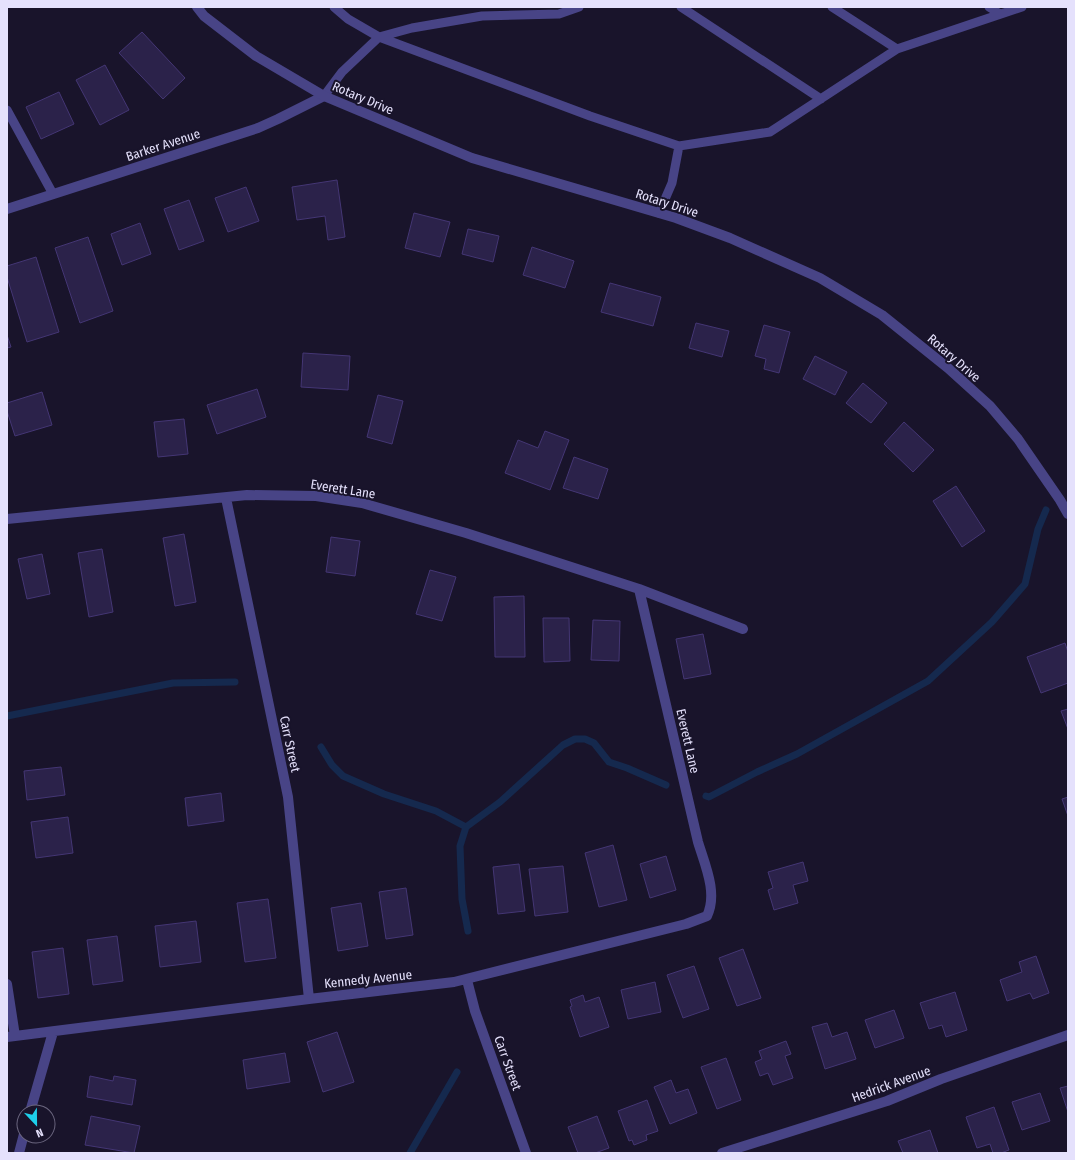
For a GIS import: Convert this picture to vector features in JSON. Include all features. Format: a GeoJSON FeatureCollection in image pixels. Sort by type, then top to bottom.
{"type":"FeatureCollection","features":[{"type":"Feature","properties":{"kind":"street","name":"Rotary Drive"},"geometry":{"type":"LineString","coordinates":[[197,7],[204,16],[256,56],[324,96],[472,158],[659,213],[730,238],[813,275],[882,315],[948,368],[990,406],[1018,439],[1068,514]]}},
{"type":"Feature","properties":{"kind":"street","name":"Barker Avenue"},"geometry":{"type":"LineString","coordinates":[[7,209],[258,128],[324,96]]}},
{"type":"Feature","properties":{"kind":"street","name":"Everett Lane"},"geometry":{"type":"LineString","coordinates":[[7,519],[247,495],[316,496],[362,503],[466,533],[640,589],[743,629]]}},
{"type":"Feature","properties":{"kind":"street","name":"Carr Street"},"geometry":{"type":"LineString","coordinates":[[226,498],[288,797],[309,999]]}},
{"type":"Feature","properties":{"kind":"street","name":"Everett Lane"},"geometry":{"type":"LineString","coordinates":[[640,589],[712,898]]}},
{"type":"Feature","properties":{"kind":"street","name":"Kennedy Avenue"},"geometry":{"type":"LineString","coordinates":[[11,1037],[467,980],[686,924],[707,916],[712,898]]}},
{"type":"Feature","properties":{"kind":"street","name":"Carr Street"},"geometry":{"type":"LineString","coordinates":[[467,980],[475,1011],[526,1153]]}},
{"type":"Feature","properties":{"kind":"street"},"geometry":{"type":"LineString","coordinates":[[7,984],[11,1037]]}},
{"type":"Feature","properties":{"kind":"street"},"geometry":{"type":"LineString","coordinates":[[32,1104],[53,1032]]}},
{"type":"Feature","properties":{"kind":"street","name":"Hedrick Avenue"},"geometry":{"type":"LineString","coordinates":[[722,1153],[887,1101],[941,1080],[1068,1035]]}},
{"type":"Feature","properties":{"kind":"lane"},"geometry":{"type":"LineString","coordinates":[[334,7],[348,19],[379,38],[590,116],[679,146],[770,132],[896,49],[1022,7]]}},
{"type":"Feature","properties":{"kind":"lane"},"geometry":{"type":"LineString","coordinates":[[324,96],[342,72],[379,38],[412,28],[482,16],[558,14],[578,7]]}},
{"type":"Feature","properties":{"kind":"lane"},"geometry":{"type":"LineString","coordinates":[[681,7],[822,99]]}},
{"type":"Feature","properties":{"kind":"lane"},"geometry":{"type":"LineString","coordinates":[[832,7],[896,49]]}},
{"type":"Feature","properties":{"kind":"lane"},"geometry":{"type":"LineString","coordinates":[[989,7],[1000,14]]}},
{"type":"Feature","properties":{"kind":"lane"},"geometry":{"type":"LineString","coordinates":[[7,110],[53,194]]}},
{"type":"Feature","properties":{"kind":"lane"},"geometry":{"type":"LineString","coordinates":[[659,213],[672,183],[679,146]]}},
{"type":"Feature","properties":{"kind":"building"},"geometry":{"type":"Polygon","coordinates":[[[142,32],[185,78],[163,99],[119,53],[142,32]]]}},
{"type":"Feature","properties":{"kind":"building"},"geometry":{"type":"Polygon","coordinates":[[[105,65],[129,110],[100,125],[76,80],[105,65]]]}},
{"type":"Feature","properties":{"kind":"building"},"geometry":{"type":"Polygon","coordinates":[[[59,92],[74,124],[41,139],[26,107],[59,92]]]}},
{"type":"Feature","properties":{"kind":"building"},"geometry":{"type":"Polygon","coordinates":[[[337,180],[345,237],[328,240],[325,216],[297,220],[292,187],[337,180]]]}},
{"type":"Feature","properties":{"kind":"building"},"geometry":{"type":"Polygon","coordinates":[[[246,187],[259,221],[228,232],[215,198],[246,187]]]}},
{"type":"Feature","properties":{"kind":"building"},"geometry":{"type":"Polygon","coordinates":[[[189,200],[204,241],[179,250],[164,209],[189,200]]]}},
{"type":"Feature","properties":{"kind":"building"},"geometry":{"type":"Polygon","coordinates":[[[414,213],[450,222],[440,257],[405,248],[414,213]]]}},
{"type":"Feature","properties":{"kind":"building"},"geometry":{"type":"Polygon","coordinates":[[[140,223],[151,254],[122,265],[111,234],[140,223]]]}},
{"type":"Feature","properties":{"kind":"building"},"geometry":{"type":"Polygon","coordinates":[[[468,229],[499,236],[493,262],[462,254],[468,229]]]}},
{"type":"Feature","properties":{"kind":"building"},"geometry":{"type":"Polygon","coordinates":[[[88,237],[113,311],[80,323],[55,248],[88,237]]]}},
{"type":"Feature","properties":{"kind":"building"},"geometry":{"type":"Polygon","coordinates":[[[532,247],[574,261],[565,288],[523,275],[532,247]]]}},
{"type":"Feature","properties":{"kind":"building"},"geometry":{"type":"Polygon","coordinates":[[[36,257],[59,332],[27,342],[7,277],[7,266],[36,257]]]}},
{"type":"Feature","properties":{"kind":"building"},"geometry":{"type":"Polygon","coordinates":[[[610,283],[661,297],[653,326],[601,312],[610,283]]]}},
{"type":"Feature","properties":{"kind":"building"},"geometry":{"type":"Polygon","coordinates":[[[696,323],[729,331],[722,357],[689,348],[696,323]]]}},
{"type":"Feature","properties":{"kind":"building"},"geometry":{"type":"Polygon","coordinates":[[[764,325],[790,332],[779,373],[764,369],[766,359],[755,356],[764,325]]]}},
{"type":"Feature","properties":{"kind":"building"},"geometry":{"type":"Polygon","coordinates":[[[7,335],[11,347],[7,348],[7,335]]]}},
{"type":"Feature","properties":{"kind":"building"},"geometry":{"type":"Polygon","coordinates":[[[303,353],[350,356],[348,390],[301,387],[303,353]]]}},
{"type":"Feature","properties":{"kind":"building"},"geometry":{"type":"Polygon","coordinates":[[[815,356],[847,372],[835,395],[803,379],[815,356]]]}},
{"type":"Feature","properties":{"kind":"building"},"geometry":{"type":"Polygon","coordinates":[[[863,383],[887,403],[871,423],[846,403],[863,383]]]}},
{"type":"Feature","properties":{"kind":"building"},"geometry":{"type":"Polygon","coordinates":[[[257,389],[266,417],[217,434],[207,405],[257,389]]]}},
{"type":"Feature","properties":{"kind":"building"},"geometry":{"type":"Polygon","coordinates":[[[42,392],[52,425],[15,436],[7,411],[7,403],[42,392]]]}},
{"type":"Feature","properties":{"kind":"building"},"geometry":{"type":"Polygon","coordinates":[[[378,395],[403,401],[392,444],[367,437],[378,395]]]}},
{"type":"Feature","properties":{"kind":"building"},"geometry":{"type":"Polygon","coordinates":[[[184,419],[188,454],[158,457],[154,422],[184,419]]]}},
{"type":"Feature","properties":{"kind":"building"},"geometry":{"type":"Polygon","coordinates":[[[904,422],[934,450],[913,472],[884,444],[904,422]]]}},
{"type":"Feature","properties":{"kind":"building"},"geometry":{"type":"Polygon","coordinates":[[[545,431],[569,440],[550,490],[505,473],[518,440],[538,448],[545,431]]]}},
{"type":"Feature","properties":{"kind":"building"},"geometry":{"type":"Polygon","coordinates":[[[574,457],[608,469],[598,499],[563,488],[574,457]]]}},
{"type":"Feature","properties":{"kind":"building"},"geometry":{"type":"Polygon","coordinates":[[[956,486],[985,531],[962,547],[933,501],[956,486]]]}},
{"type":"Feature","properties":{"kind":"building"},"geometry":{"type":"Polygon","coordinates":[[[184,534],[196,602],[175,606],[163,538],[184,534]]]}},
{"type":"Feature","properties":{"kind":"building"},"geometry":{"type":"Polygon","coordinates":[[[331,537],[360,541],[355,576],[326,572],[331,537]]]}},
{"type":"Feature","properties":{"kind":"building"},"geometry":{"type":"Polygon","coordinates":[[[102,549],[113,612],[89,617],[78,553],[102,549]]]}},
{"type":"Feature","properties":{"kind":"building"},"geometry":{"type":"Polygon","coordinates":[[[42,554],[50,594],[27,599],[18,559],[42,554]]]}},
{"type":"Feature","properties":{"kind":"building"},"geometry":{"type":"Polygon","coordinates":[[[430,570],[456,577],[442,621],[416,614],[430,570]]]}},
{"type":"Feature","properties":{"kind":"building"},"geometry":{"type":"Polygon","coordinates":[[[524,596],[525,657],[495,657],[494,597],[524,596]]]}},
{"type":"Feature","properties":{"kind":"building"},"geometry":{"type":"Polygon","coordinates":[[[543,618],[569,618],[570,661],[544,662],[543,618]]]}},
{"type":"Feature","properties":{"kind":"building"},"geometry":{"type":"Polygon","coordinates":[[[593,620],[620,621],[619,661],[591,660],[593,620]]]}},
{"type":"Feature","properties":{"kind":"building"},"geometry":{"type":"Polygon","coordinates":[[[703,634],[711,674],[684,679],[676,639],[703,634]]]}},
{"type":"Feature","properties":{"kind":"building"},"geometry":{"type":"Polygon","coordinates":[[[1065,643],[1068,652],[1068,683],[1041,693],[1027,657],[1065,643]]]}},
{"type":"Feature","properties":{"kind":"building"},"geometry":{"type":"Polygon","coordinates":[[[1068,709],[1068,729],[1061,711],[1068,709]]]}},
{"type":"Feature","properties":{"kind":"building"},"geometry":{"type":"Polygon","coordinates":[[[61,767],[65,795],[27,800],[24,771],[61,767]]]}},
{"type":"Feature","properties":{"kind":"building"},"geometry":{"type":"Polygon","coordinates":[[[221,793],[224,821],[188,826],[185,798],[221,793]]]}},
{"type":"Feature","properties":{"kind":"building"},"geometry":{"type":"Polygon","coordinates":[[[1068,797],[1068,816],[1062,799],[1068,797]]]}},
{"type":"Feature","properties":{"kind":"building"},"geometry":{"type":"Polygon","coordinates":[[[68,817],[73,853],[36,858],[31,822],[68,817]]]}},
{"type":"Feature","properties":{"kind":"building"},"geometry":{"type":"Polygon","coordinates":[[[613,845],[627,900],[599,907],[585,853],[613,845]]]}},
{"type":"Feature","properties":{"kind":"building"},"geometry":{"type":"Polygon","coordinates":[[[666,856],[676,890],[650,898],[640,864],[666,856]]]}},
{"type":"Feature","properties":{"kind":"building"},"geometry":{"type":"Polygon","coordinates":[[[803,862],[808,881],[793,885],[798,903],[774,910],[768,890],[773,888],[768,872],[803,862]]]}},
{"type":"Feature","properties":{"kind":"building"},"geometry":{"type":"Polygon","coordinates":[[[519,864],[525,911],[498,914],[493,867],[519,864]]]}},
{"type":"Feature","properties":{"kind":"building"},"geometry":{"type":"Polygon","coordinates":[[[563,866],[568,912],[535,916],[529,869],[563,866]]]}},
{"type":"Feature","properties":{"kind":"building"},"geometry":{"type":"Polygon","coordinates":[[[406,888],[413,935],[386,939],[379,892],[406,888]]]}},
{"type":"Feature","properties":{"kind":"building"},"geometry":{"type":"Polygon","coordinates":[[[268,899],[276,958],[245,962],[237,903],[268,899]]]}},
{"type":"Feature","properties":{"kind":"building"},"geometry":{"type":"Polygon","coordinates":[[[361,903],[368,946],[338,951],[331,908],[361,903]]]}},
{"type":"Feature","properties":{"kind":"building"},"geometry":{"type":"Polygon","coordinates":[[[196,921],[201,962],[160,967],[155,926],[196,921]]]}},
{"type":"Feature","properties":{"kind":"building"},"geometry":{"type":"Polygon","coordinates":[[[117,936],[123,981],[93,985],[87,940],[117,936]]]}},
{"type":"Feature","properties":{"kind":"building"},"geometry":{"type":"Polygon","coordinates":[[[63,948],[69,994],[38,998],[32,952],[63,948]]]}},
{"type":"Feature","properties":{"kind":"building"},"geometry":{"type":"Polygon","coordinates":[[[743,949],[761,998],[737,1006],[719,958],[743,949]]]}},
{"type":"Feature","properties":{"kind":"building"},"geometry":{"type":"Polygon","coordinates":[[[1036,956],[1049,993],[1033,999],[1030,993],[1007,1001],[1000,980],[1022,972],[1019,962],[1036,956]]]}},
{"type":"Feature","properties":{"kind":"building"},"geometry":{"type":"Polygon","coordinates":[[[694,966],[709,1009],[683,1018],[667,975],[694,966]]]}},
{"type":"Feature","properties":{"kind":"building"},"geometry":{"type":"Polygon","coordinates":[[[655,982],[661,1012],[628,1019],[621,990],[655,982]]]}},
{"type":"Feature","properties":{"kind":"building"},"geometry":{"type":"Polygon","coordinates":[[[955,992],[967,1030],[946,1037],[942,1025],[929,1029],[920,1003],[955,992]]]}},
{"type":"Feature","properties":{"kind":"building"},"geometry":{"type":"Polygon","coordinates":[[[583,995],[585,1002],[599,997],[609,1027],[580,1037],[570,1007],[572,1006],[570,1000],[583,995]]]}},
{"type":"Feature","properties":{"kind":"building"},"geometry":{"type":"Polygon","coordinates":[[[894,1010],[904,1038],[875,1048],[865,1020],[894,1010]]]}},
{"type":"Feature","properties":{"kind":"building"},"geometry":{"type":"Polygon","coordinates":[[[827,1023],[832,1037],[847,1032],[856,1059],[825,1069],[812,1027],[827,1023]]]}},
{"type":"Feature","properties":{"kind":"building"},"geometry":{"type":"Polygon","coordinates":[[[337,1032],[354,1082],[323,1092],[307,1042],[337,1032]]]}},
{"type":"Feature","properties":{"kind":"building"},"geometry":{"type":"Polygon","coordinates":[[[786,1041],[791,1054],[785,1056],[793,1078],[773,1085],[768,1073],[760,1076],[755,1062],[762,1059],[759,1051],[786,1041]]]}},
{"type":"Feature","properties":{"kind":"building"},"geometry":{"type":"Polygon","coordinates":[[[285,1053],[290,1082],[247,1089],[243,1060],[285,1053]]]}},
{"type":"Feature","properties":{"kind":"building"},"geometry":{"type":"Polygon","coordinates":[[[726,1058],[741,1100],[717,1109],[701,1067],[726,1058]]]}},
{"type":"Feature","properties":{"kind":"building"},"geometry":{"type":"Polygon","coordinates":[[[90,1076],[113,1081],[114,1076],[136,1080],[132,1105],[87,1097],[90,1076]]]}},
{"type":"Feature","properties":{"kind":"building"},"geometry":{"type":"Polygon","coordinates":[[[671,1080],[676,1093],[688,1089],[697,1113],[670,1124],[654,1087],[671,1080]]]}},
{"type":"Feature","properties":{"kind":"building"},"geometry":{"type":"Polygon","coordinates":[[[1068,1086],[1068,1112],[1060,1088],[1068,1086]]]}},
{"type":"Feature","properties":{"kind":"building"},"geometry":{"type":"Polygon","coordinates":[[[1040,1093],[1050,1121],[1022,1130],[1012,1102],[1040,1093]]]}},
{"type":"Feature","properties":{"kind":"building"},"geometry":{"type":"Polygon","coordinates":[[[647,1100],[658,1131],[646,1135],[647,1140],[634,1145],[632,1140],[629,1141],[618,1111],[647,1100]]]}},
{"type":"Feature","properties":{"kind":"building"},"geometry":{"type":"Polygon","coordinates":[[[994,1107],[1009,1150],[1001,1153],[993,1153],[990,1144],[977,1148],[966,1117],[994,1107]]]}},
{"type":"Feature","properties":{"kind":"building"},"geometry":{"type":"Polygon","coordinates":[[[91,1116],[140,1126],[134,1153],[85,1145],[91,1116]]]}},
{"type":"Feature","properties":{"kind":"building"},"geometry":{"type":"Polygon","coordinates":[[[597,1116],[609,1148],[595,1153],[578,1153],[568,1127],[597,1116]]]}},
{"type":"Feature","properties":{"kind":"building"},"geometry":{"type":"Polygon","coordinates":[[[930,1130],[938,1153],[903,1153],[898,1141],[930,1130]]]}},
{"type":"Feature","properties":{"kind":"waterway"},"geometry":{"type":"LineString","coordinates":[[706,796],[709,797],[757,772],[797,754],[928,681],[992,622],[1025,584],[1038,529],[1046,510]]}},
{"type":"Feature","properties":{"kind":"waterway"},"geometry":{"type":"LineString","coordinates":[[7,716],[173,683],[235,682]]}},
{"type":"Feature","properties":{"kind":"waterway"},"geometry":{"type":"LineString","coordinates":[[468,931],[462,899],[460,846],[466,827],[500,802],[563,745],[575,739],[585,739],[594,743],[609,762],[666,785]]}},
{"type":"Feature","properties":{"kind":"waterway"},"geometry":{"type":"LineString","coordinates":[[321,747],[332,765],[343,776],[384,794],[436,811],[466,827]]}},
{"type":"Feature","properties":{"kind":"waterway"},"geometry":{"type":"LineString","coordinates":[[410,1153],[457,1072]]}}]}
